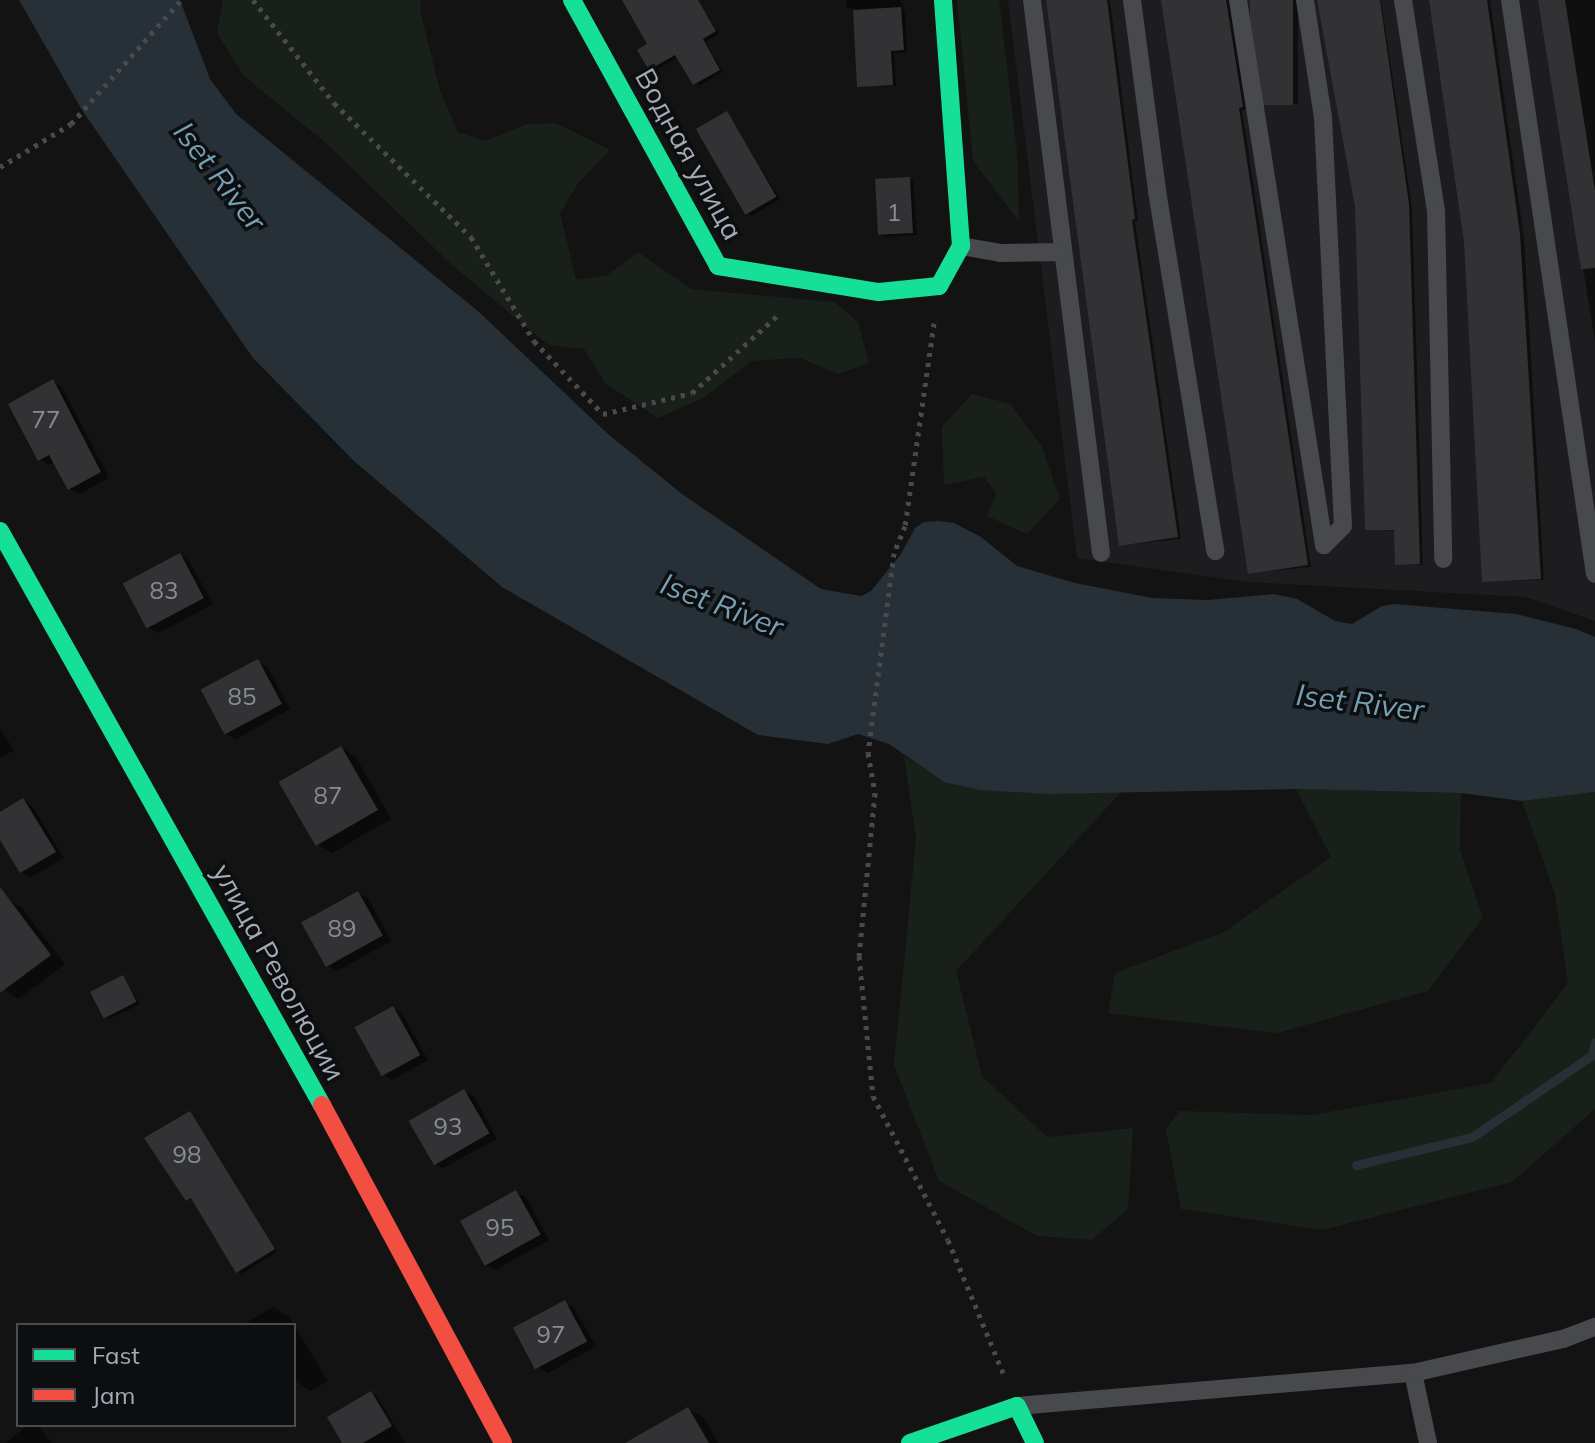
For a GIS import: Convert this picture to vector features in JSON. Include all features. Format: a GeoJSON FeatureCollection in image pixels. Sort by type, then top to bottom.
{"type":"FeatureCollection","features":[{"type":"Feature","properties":{"kind":"street","name":"Водная улица"},"geometry":{"type":"LineString","coordinates":[[572,0],[718,266],[879,292],[939,286]]}},
{"type":"Feature","properties":{"kind":"street"},"geometry":{"type":"LineString","coordinates":[[939,286],[961,246],[943,0]]}},
{"type":"Feature","properties":{"kind":"street","name":"улица Революции"},"geometry":{"type":"LineString","coordinates":[[0,531],[335,1127],[503,1443]]}},
{"type":"Feature","properties":{"kind":"street"},"geometry":{"type":"LineString","coordinates":[[910,1443],[1017,1406],[1035,1443]]}},
{"type":"Feature","properties":{"kind":"lane"},"geometry":{"type":"LineString","coordinates":[[1032,0],[1101,553]]}},
{"type":"Feature","properties":{"kind":"lane"},"geometry":{"type":"LineString","coordinates":[[1132,0],[1157,191],[1215,551]]}},
{"type":"Feature","properties":{"kind":"lane"},"geometry":{"type":"LineString","coordinates":[[1238,0],[1324,545],[1343,526],[1323,118],[1305,0]]}},
{"type":"Feature","properties":{"kind":"lane"},"geometry":{"type":"LineString","coordinates":[[1403,0],[1436,211],[1443,559]]}},
{"type":"Feature","properties":{"kind":"lane"},"geometry":{"type":"LineString","coordinates":[[1510,0],[1595,574]]}},
{"type":"Feature","properties":{"kind":"lane"},"geometry":{"type":"LineString","coordinates":[[961,246],[1000,253],[1063,252]]}},
{"type":"Feature","properties":{"kind":"lane"},"geometry":{"type":"LineString","coordinates":[[1017,1406],[1413,1373],[1563,1339],[1595,1327]]}},
{"type":"Feature","properties":{"kind":"lane"},"geometry":{"type":"LineString","coordinates":[[1413,1373],[1428,1443]]}},
{"type":"Feature","properties":{"kind":"path"},"geometry":{"type":"LineString","coordinates":[[0,167],[71,124],[181,0]]}},
{"type":"Feature","properties":{"kind":"path"},"geometry":{"type":"LineString","coordinates":[[253,0],[334,103],[471,237],[534,341],[603,414],[692,393],[785,309]]}},
{"type":"Feature","properties":{"kind":"path"},"geometry":{"type":"LineString","coordinates":[[939,286],[905,526],[894,553],[868,753],[875,793],[859,956],[873,1096],[948,1240],[1017,1406]]}},
{"type":"Feature","properties":{"kind":"shaded area"},"geometry":{"type":"Polygon","coordinates":[[[223,0],[421,0],[420,10],[440,91],[458,132],[485,141],[527,124],[556,123],[610,150],[579,182],[560,213],[576,280],[607,275],[638,252],[691,289],[834,302],[858,322],[869,363],[838,374],[800,358],[751,361],[705,397],[658,418],[605,383],[584,349],[548,345],[452,265],[326,143],[244,76],[217,33],[223,0]]]}},
{"type":"Feature","properties":{"kind":"shaded area"},"geometry":{"type":"Polygon","coordinates":[[[957,0],[999,0],[1017,152],[1019,222],[973,161],[957,0]]]}},
{"type":"Feature","properties":{"kind":"shaded area"},"geometry":{"type":"Polygon","coordinates":[[[1008,0],[1595,0],[1595,621],[1526,597],[1246,582],[1077,558],[1008,0]]]}},
{"type":"Feature","properties":{"kind":"shaded area"},"geometry":{"type":"Polygon","coordinates":[[[972,394],[1010,404],[1042,447],[1060,499],[1027,534],[987,516],[996,493],[984,477],[944,485],[942,427],[972,394]]]}},
{"type":"Feature","properties":{"kind":"shaded area"},"geometry":{"type":"Polygon","coordinates":[[[904,756],[944,781],[1048,794],[1122,791],[956,971],[982,1076],[1047,1137],[1133,1128],[1128,1209],[1092,1240],[1037,1236],[939,1181],[894,1065],[916,838],[904,756]]]}},
{"type":"Feature","properties":{"kind":"shaded area"},"geometry":{"type":"Polygon","coordinates":[[[1296,789],[1461,793],[1460,850],[1483,918],[1428,991],[1277,1033],[1108,1013],[1115,973],[1224,932],[1331,857],[1296,789]]]}},
{"type":"Feature","properties":{"kind":"shaded area"},"geometry":{"type":"Polygon","coordinates":[[[1595,792],[1595,1109],[1512,1182],[1322,1230],[1181,1209],[1166,1130],[1179,1111],[1312,1115],[1491,1083],[1568,983],[1555,894],[1522,801],[1595,792]]]}},
{"type":"Feature","properties":{"kind":"water","name":"Iset River"},"geometry":{"type":"Polygon","coordinates":[[[19,0],[180,0],[210,79],[236,114],[479,312],[608,434],[682,494],[821,589],[861,596],[871,591],[901,554],[915,528],[924,522],[938,521],[954,523],[981,537],[1017,566],[1075,583],[1152,598],[1208,600],[1274,594],[1297,599],[1335,621],[1352,624],[1382,606],[1394,604],[1516,614],[1576,629],[1595,637],[1595,792],[1522,801],[1461,793],[1296,789],[1048,794],[980,790],[944,782],[889,744],[858,734],[828,744],[758,735],[502,587],[354,461],[253,358],[82,110],[19,0]]]}},
{"type":"Feature","properties":{"kind":"building"},"geometry":{"type":"Polygon","coordinates":[[[622,0],[698,0],[716,31],[703,39],[720,70],[693,85],[675,55],[649,70],[637,50],[647,44],[622,0]]]}},
{"type":"Feature","properties":{"kind":"building"},"geometry":{"type":"Polygon","coordinates":[[[1046,0],[1107,0],[1135,219],[1132,220],[1178,537],[1119,546],[1046,0]]]}},
{"type":"Feature","properties":{"kind":"building"},"geometry":{"type":"Polygon","coordinates":[[[1161,0],[1226,0],[1243,107],[1239,108],[1308,565],[1248,574],[1161,0]]]}},
{"type":"Feature","properties":{"kind":"building"},"geometry":{"type":"Polygon","coordinates":[[[1250,0],[1293,0],[1293,105],[1250,105],[1250,0]]]}},
{"type":"Feature","properties":{"kind":"building"},"geometry":{"type":"Polygon","coordinates":[[[1317,0],[1380,0],[1409,204],[1420,564],[1395,565],[1394,530],[1365,530],[1355,206],[1317,0]]]}},
{"type":"Feature","properties":{"kind":"building"},"geometry":{"type":"Polygon","coordinates":[[[1429,0],[1487,0],[1520,234],[1541,579],[1482,582],[1464,242],[1429,0]]]}},
{"type":"Feature","properties":{"kind":"building"},"geometry":{"type":"Polygon","coordinates":[[[1538,0],[1565,0],[1595,191],[1595,268],[1581,269],[1538,0]]]}},
{"type":"Feature","properties":{"kind":"building"},"geometry":{"type":"Polygon","coordinates":[[[901,7],[904,50],[891,51],[893,85],[857,87],[853,10],[901,7]]]}},
{"type":"Feature","properties":{"kind":"building"},"geometry":{"type":"Polygon","coordinates":[[[727,111],[776,197],[745,215],[696,129],[727,111]]]}},
{"type":"Feature","properties":{"kind":"building"},"geometry":{"type":"Polygon","coordinates":[[[910,177],[913,233],[878,235],[875,179],[910,177]]]}},
{"type":"Feature","properties":{"kind":"building"},"geometry":{"type":"Polygon","coordinates":[[[53,379],[101,472],[68,490],[49,455],[38,461],[8,404],[53,379]]]}},
{"type":"Feature","properties":{"kind":"building"},"geometry":{"type":"Polygon","coordinates":[[[180,553],[204,598],[147,629],[123,584],[180,553]]]}},
{"type":"Feature","properties":{"kind":"building"},"geometry":{"type":"Polygon","coordinates":[[[258,659],[282,704],[225,735],[201,690],[258,659]]]}},
{"type":"Feature","properties":{"kind":"building"},"geometry":{"type":"Polygon","coordinates":[[[341,746],[378,810],[316,846],[279,782],[341,746]]]}},
{"type":"Feature","properties":{"kind":"building"},"geometry":{"type":"Polygon","coordinates":[[[23,798],[56,852],[20,873],[0,840],[0,812],[23,798]]]}},
{"type":"Feature","properties":{"kind":"building"},"geometry":{"type":"Polygon","coordinates":[[[0,887],[51,955],[0,993],[0,887]]]}},
{"type":"Feature","properties":{"kind":"building"},"geometry":{"type":"Polygon","coordinates":[[[358,891],[383,936],[326,967],[301,923],[358,891]]]}},
{"type":"Feature","properties":{"kind":"building"},"geometry":{"type":"Polygon","coordinates":[[[123,975],[137,1002],[104,1019],[90,992],[123,975]]]}},
{"type":"Feature","properties":{"kind":"building"},"geometry":{"type":"Polygon","coordinates":[[[393,1006],[420,1055],[382,1076],[355,1027],[393,1006]]]}},
{"type":"Feature","properties":{"kind":"building"},"geometry":{"type":"Polygon","coordinates":[[[464,1089],[490,1133],[434,1165],[409,1121],[464,1089]]]}},
{"type":"Feature","properties":{"kind":"building"},"geometry":{"type":"Polygon","coordinates":[[[190,1111],[275,1249],[236,1273],[191,1198],[186,1201],[144,1138],[190,1111]]]}},
{"type":"Feature","properties":{"kind":"building"},"geometry":{"type":"Polygon","coordinates":[[[516,1190],[541,1235],[485,1266],[460,1221],[516,1190]]]}},
{"type":"Feature","properties":{"kind":"building"},"geometry":{"type":"Polygon","coordinates":[[[565,1300],[587,1341],[535,1369],[513,1328],[565,1300]]]}},
{"type":"Feature","properties":{"kind":"building"},"geometry":{"type":"Polygon","coordinates":[[[371,1391],[392,1426],[363,1443],[342,1443],[327,1417],[371,1391]]]}},
{"type":"Feature","properties":{"kind":"building"},"geometry":{"type":"Polygon","coordinates":[[[688,1407],[709,1443],[625,1443],[688,1407]]]}},
{"type":"Feature","properties":{"kind":"waterway"},"geometry":{"type":"LineString","coordinates":[[1356,1165],[1472,1137],[1592,1055],[1595,1042]]}},
{"type":"Feature","properties":{"kind":"traffic: fast"},"geometry":{"type":"LineString","coordinates":[[572,0],[718,266],[879,292],[939,286],[961,246],[943,0]]}},
{"type":"Feature","properties":{"kind":"traffic: fast"},"geometry":{"type":"LineString","coordinates":[[0,531],[322,1105]]}},
{"type":"Feature","properties":{"kind":"traffic: fast"},"geometry":{"type":"LineString","coordinates":[[910,1443],[1017,1406],[1035,1443]]}},
{"type":"Feature","properties":{"kind":"traffic: jam"},"geometry":{"type":"LineString","coordinates":[[322,1105],[503,1443]]}}]}
